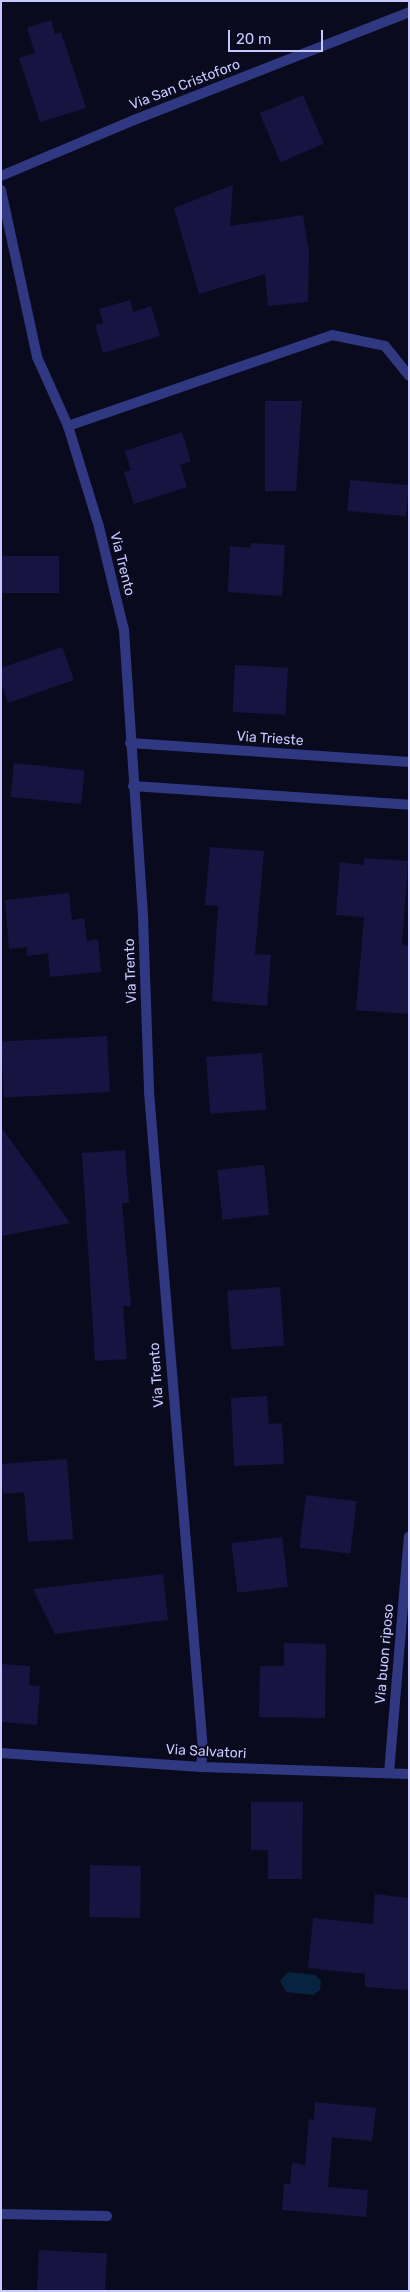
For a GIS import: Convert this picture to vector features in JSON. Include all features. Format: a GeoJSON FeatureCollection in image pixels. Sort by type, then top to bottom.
{"type":"FeatureCollection","features":[{"type":"Feature","properties":{"kind":"street","name":"Via San Cristoforo"},"geometry":{"type":"LineString","coordinates":[[1,176],[134,120],[409,12]]}},
{"type":"Feature","properties":{"kind":"street","name":"Via Trento"},"geometry":{"type":"LineString","coordinates":[[1,190],[37,357],[68,426],[99,527],[124,630],[143,917],[149,1092],[203,1750],[201,1767]]}},
{"type":"Feature","properties":{"kind":"street"},"geometry":{"type":"LineString","coordinates":[[68,426],[332,335],[385,346],[409,376]]}},
{"type":"Feature","properties":{"kind":"street","name":"Via Trieste"},"geometry":{"type":"LineString","coordinates":[[130,743],[409,762]]}},
{"type":"Feature","properties":{"kind":"street"},"geometry":{"type":"LineString","coordinates":[[133,786],[409,805]]}},
{"type":"Feature","properties":{"kind":"street","name":"Via buon riposo"},"geometry":{"type":"LineString","coordinates":[[389,1773],[409,1537]]}},
{"type":"Feature","properties":{"kind":"street","name":"Via Salvatori"},"geometry":{"type":"LineString","coordinates":[[1,1753],[201,1767],[409,1774]]}},
{"type":"Feature","properties":{"kind":"street"},"geometry":{"type":"LineString","coordinates":[[1,2214],[107,2216]]}},
{"type":"Feature","properties":{"kind":"water"},"geometry":{"type":"Polygon","coordinates":[[[288,1972],[315,1975],[321,1981],[320,1990],[313,1995],[286,1992],[280,1981],[288,1972]]]}},
{"type":"Feature","properties":{"kind":"building"},"geometry":{"type":"Polygon","coordinates":[[[51,20],[55,34],[61,32],[86,108],[40,122],[19,58],[35,53],[27,28],[51,20]]]}},
{"type":"Feature","properties":{"kind":"building"},"geometry":{"type":"Polygon","coordinates":[[[303,95],[324,144],[280,162],[260,113],[303,95]]]}},
{"type":"Feature","properties":{"kind":"building"},"geometry":{"type":"Polygon","coordinates":[[[233,185],[230,226],[303,215],[309,252],[308,302],[268,306],[265,274],[199,294],[174,208],[233,185]]]}},
{"type":"Feature","properties":{"kind":"building"},"geometry":{"type":"Polygon","coordinates":[[[130,300],[133,312],[151,306],[160,336],[103,353],[95,325],[103,323],[99,309],[130,300]]]}},
{"type":"Feature","properties":{"kind":"building"},"geometry":{"type":"Polygon","coordinates":[[[265,401],[302,401],[296,491],[265,491],[265,401]]]}},
{"type":"Feature","properties":{"kind":"building"},"geometry":{"type":"Polygon","coordinates":[[[182,432],[191,461],[180,465],[187,487],[134,504],[124,472],[131,470],[125,451],[182,432]]]}},
{"type":"Feature","properties":{"kind":"building"},"geometry":{"type":"Polygon","coordinates":[[[350,480],[409,485],[406,516],[347,511],[350,480]]]}},
{"type":"Feature","properties":{"kind":"building"},"geometry":{"type":"Polygon","coordinates":[[[251,543],[285,545],[282,596],[228,592],[230,546],[250,548],[251,543]]]}},
{"type":"Feature","properties":{"kind":"building"},"geometry":{"type":"Polygon","coordinates":[[[1,556],[59,556],[59,593],[1,593],[1,556]]]}},
{"type":"Feature","properties":{"kind":"building"},"geometry":{"type":"Polygon","coordinates":[[[62,647],[74,680],[8,703],[1,682],[1,668],[62,647]]]}},
{"type":"Feature","properties":{"kind":"building"},"geometry":{"type":"Polygon","coordinates":[[[235,665],[288,668],[285,715],[233,712],[235,665]]]}},
{"type":"Feature","properties":{"kind":"building"},"geometry":{"type":"Polygon","coordinates":[[[14,763],[85,770],[81,804],[10,797],[14,763]]]}},
{"type":"Feature","properties":{"kind":"building"},"geometry":{"type":"Polygon","coordinates":[[[210,847],[264,851],[255,954],[271,955],[267,1006],[212,1001],[218,906],[205,905],[210,847]]]}},
{"type":"Feature","properties":{"kind":"building"},"geometry":{"type":"Polygon","coordinates":[[[364,858],[408,861],[402,945],[409,946],[409,1014],[356,1010],[364,917],[336,915],[340,862],[364,865],[364,858]]]}},
{"type":"Feature","properties":{"kind":"building"},"geometry":{"type":"Polygon","coordinates":[[[69,893],[72,920],[84,918],[87,941],[98,939],[101,972],[50,977],[48,953],[27,956],[27,947],[9,949],[5,900],[69,893]]]}},
{"type":"Feature","properties":{"kind":"building"},"geometry":{"type":"Polygon","coordinates":[[[107,1036],[110,1092],[4,1097],[1,1042],[107,1036]]]}},
{"type":"Feature","properties":{"kind":"building"},"geometry":{"type":"Polygon","coordinates":[[[262,1053],[266,1110],[210,1114],[206,1057],[262,1053]]]}},
{"type":"Feature","properties":{"kind":"building"},"geometry":{"type":"Polygon","coordinates":[[[1,1127],[70,1223],[1,1236],[1,1127]]]}},
{"type":"Feature","properties":{"kind":"building"},"geometry":{"type":"Polygon","coordinates":[[[125,1150],[129,1203],[122,1203],[131,1306],[123,1306],[127,1359],[95,1361],[82,1153],[125,1150]]]}},
{"type":"Feature","properties":{"kind":"building"},"geometry":{"type":"Polygon","coordinates":[[[264,1165],[269,1215],[222,1220],[217,1170],[264,1165]]]}},
{"type":"Feature","properties":{"kind":"building"},"geometry":{"type":"Polygon","coordinates":[[[280,1287],[284,1346],[231,1350],[227,1291],[280,1287]]]}},
{"type":"Feature","properties":{"kind":"building"},"geometry":{"type":"Polygon","coordinates":[[[267,1396],[269,1424],[282,1423],[284,1464],[234,1466],[231,1398],[267,1396]]]}},
{"type":"Feature","properties":{"kind":"building"},"geometry":{"type":"Polygon","coordinates":[[[67,1459],[73,1539],[28,1542],[24,1492],[3,1494],[1,1464],[67,1459]]]}},
{"type":"Feature","properties":{"kind":"building"},"geometry":{"type":"Polygon","coordinates":[[[306,1495],[357,1501],[350,1554],[300,1548],[306,1495]]]}},
{"type":"Feature","properties":{"kind":"building"},"geometry":{"type":"Polygon","coordinates":[[[282,1537],[288,1587],[237,1593],[231,1543],[282,1537]]]}},
{"type":"Feature","properties":{"kind":"building"},"geometry":{"type":"Polygon","coordinates":[[[163,1574],[168,1620],[55,1634],[33,1589],[163,1574]]]}},
{"type":"Feature","properties":{"kind":"building"},"geometry":{"type":"Polygon","coordinates":[[[284,1643],[326,1644],[325,1718],[259,1717],[260,1666],[284,1666],[284,1643]]]}},
{"type":"Feature","properties":{"kind":"building"},"geometry":{"type":"Polygon","coordinates":[[[1,1664],[30,1666],[29,1685],[40,1686],[37,1725],[1,1722],[1,1664]]]}},
{"type":"Feature","properties":{"kind":"building"},"geometry":{"type":"Polygon","coordinates":[[[251,1802],[303,1802],[302,1879],[268,1879],[268,1850],[251,1850],[251,1802]]]}},
{"type":"Feature","properties":{"kind":"building"},"geometry":{"type":"Polygon","coordinates":[[[90,1865],[141,1866],[140,1918],[89,1917],[90,1865]]]}},
{"type":"Feature","properties":{"kind":"building"},"geometry":{"type":"Polygon","coordinates":[[[375,1894],[409,1898],[409,1990],[365,1987],[365,1974],[308,1968],[313,1918],[373,1924],[375,1894]]]}},
{"type":"Feature","properties":{"kind":"building"},"geometry":{"type":"Polygon","coordinates":[[[315,2102],[376,2108],[372,2141],[332,2137],[328,2187],[368,2190],[366,2217],[282,2210],[284,2184],[290,2184],[292,2163],[305,2165],[309,2119],[314,2120],[315,2102]]]}},
{"type":"Feature","properties":{"kind":"building"},"geometry":{"type":"Polygon","coordinates":[[[39,2250],[107,2254],[105,2291],[37,2291],[39,2250]]]}}]}
